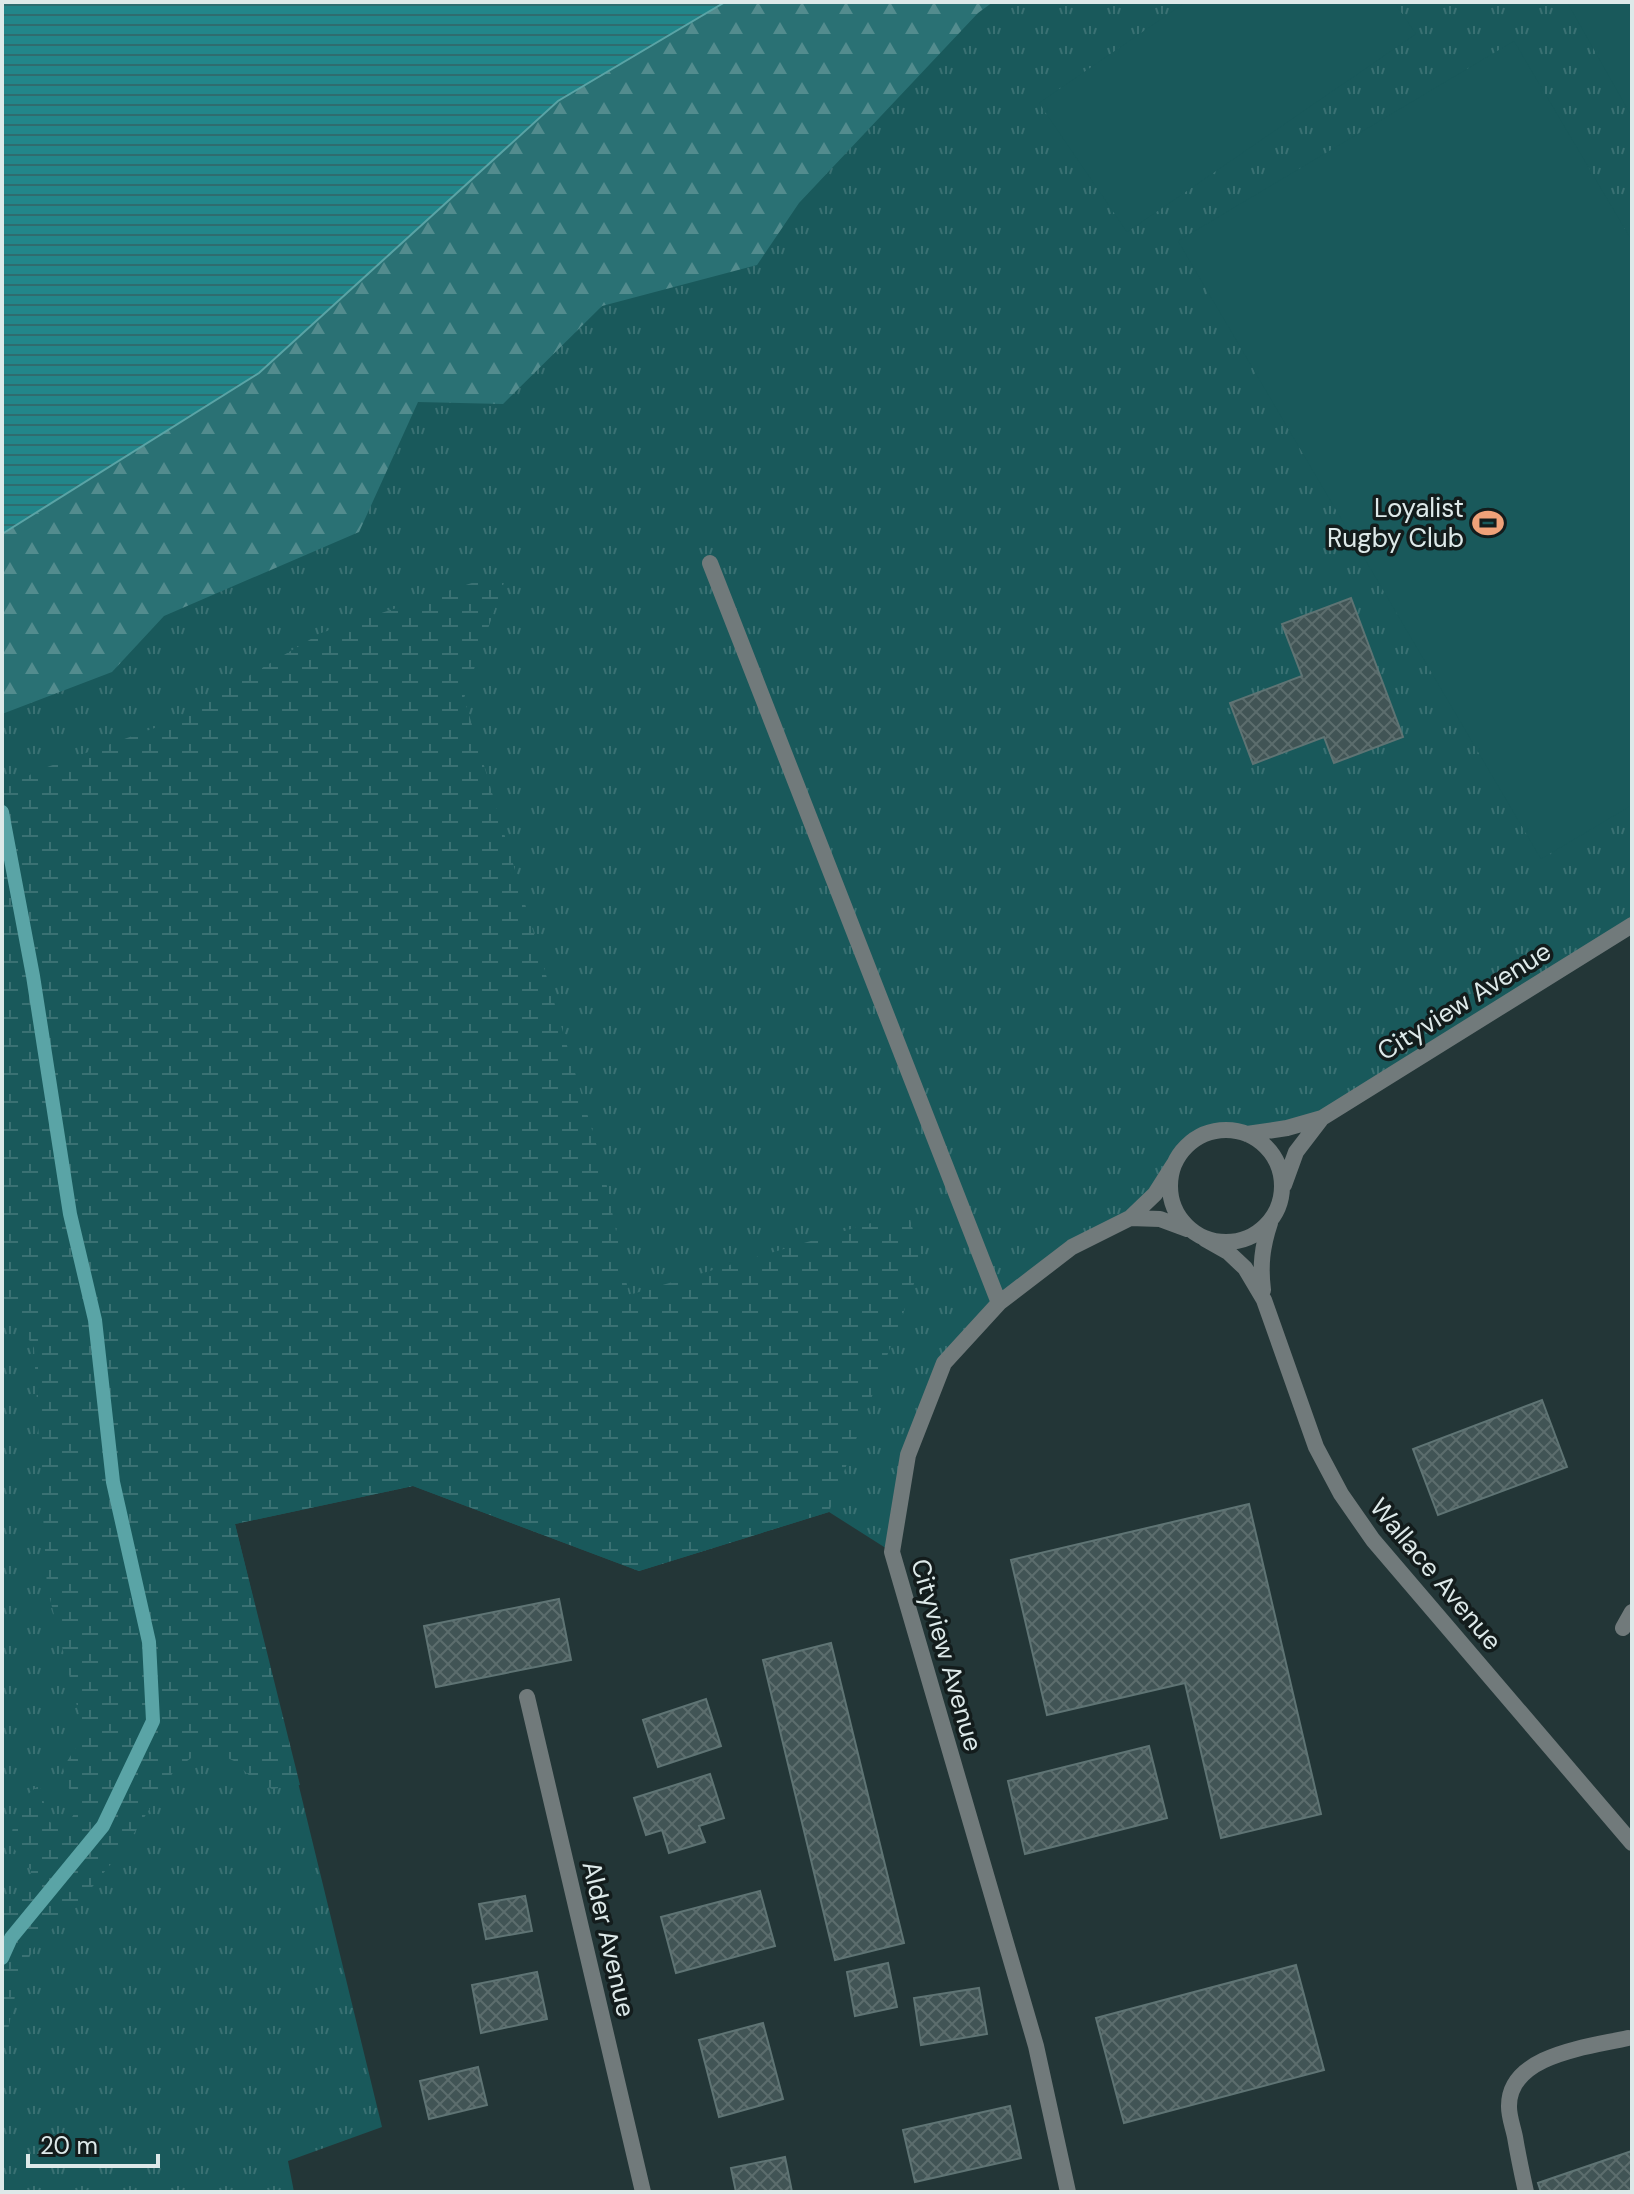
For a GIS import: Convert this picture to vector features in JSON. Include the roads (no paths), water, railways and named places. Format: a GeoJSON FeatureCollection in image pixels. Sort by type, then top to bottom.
{"type":"FeatureCollection","features":[{"type":"Feature","properties":{"kind":"street"},"geometry":{"type":"LineString","coordinates":[[710,563],[999,1303]]}},
{"type":"Feature","properties":{"kind":"street","name":"Cityview Avenue"},"geometry":{"type":"LineString","coordinates":[[1247,1134],[1287,1128],[1322,1118],[1632,925]]}},
{"type":"Feature","properties":{"kind":"street","name":"Cityview Avenue"},"geometry":{"type":"LineString","coordinates":[[1283,1189],[1296,1152],[1322,1118]]}},
{"type":"Feature","properties":{"kind":"street"},"geometry":{"type":"LineString","coordinates":[[1230,1130],[1247,1134],[1262,1143],[1274,1156],[1281,1172],[1283,1189],[1280,1206],[1271,1221],[1258,1233],[1223,1243],[1205,1239],[1177,1215],[1171,1198],[1170,1180],[1174,1164],[1184,1149],[1197,1138],[1213,1131],[1230,1130]]}},
{"type":"Feature","properties":{"kind":"street","name":"Cityview Avenue"},"geometry":{"type":"LineString","coordinates":[[1068,2192],[1036,2046],[892,1552],[908,1455],[944,1363],[999,1303],[1072,1247],[1130,1218],[1155,1194],[1174,1164]]}},
{"type":"Feature","properties":{"kind":"street"},"geometry":{"type":"LineString","coordinates":[[1130,1218],[1160,1219],[1190,1229]]}},
{"type":"Feature","properties":{"kind":"street","name":"Wallace Avenue"},"geometry":{"type":"LineString","coordinates":[[1264,1300],[1260,1269],[1263,1245],[1271,1221]]}},
{"type":"Feature","properties":{"kind":"street","name":"Wallace Avenue"},"geometry":{"type":"LineString","coordinates":[[1205,1239],[1228,1252],[1245,1268],[1264,1300],[1316,1447],[1341,1494],[1373,1540],[1632,1843]]}},
{"type":"Feature","properties":{"kind":"street"},"geometry":{"type":"LineString","coordinates":[[1623,1628],[1632,1612]]}},
{"type":"Feature","properties":{"kind":"street","name":"Alder Avenue"},"geometry":{"type":"LineString","coordinates":[[527,1697],[643,2192]]}},
{"type":"Feature","properties":{"kind":"street"},"geometry":{"type":"LineString","coordinates":[[1526,2192],[1509,2108],[1511,2091],[1519,2078],[1531,2066],[1547,2058],[1628,2038]]}},
{"type":"Feature","properties":{"kind":"waterway"},"geometry":{"type":"LineString","coordinates":[[2,812],[33,976],[70,1214],[95,1320],[113,1482],[149,1642],[153,1721],[103,1826],[11,1938],[2,1958]]}},
{"type":"Feature","properties":{"kind":"place","name":"Loyalist Rugby Club"},"geometry":{"type":"Point","coordinates":[1488,523]}}]}
